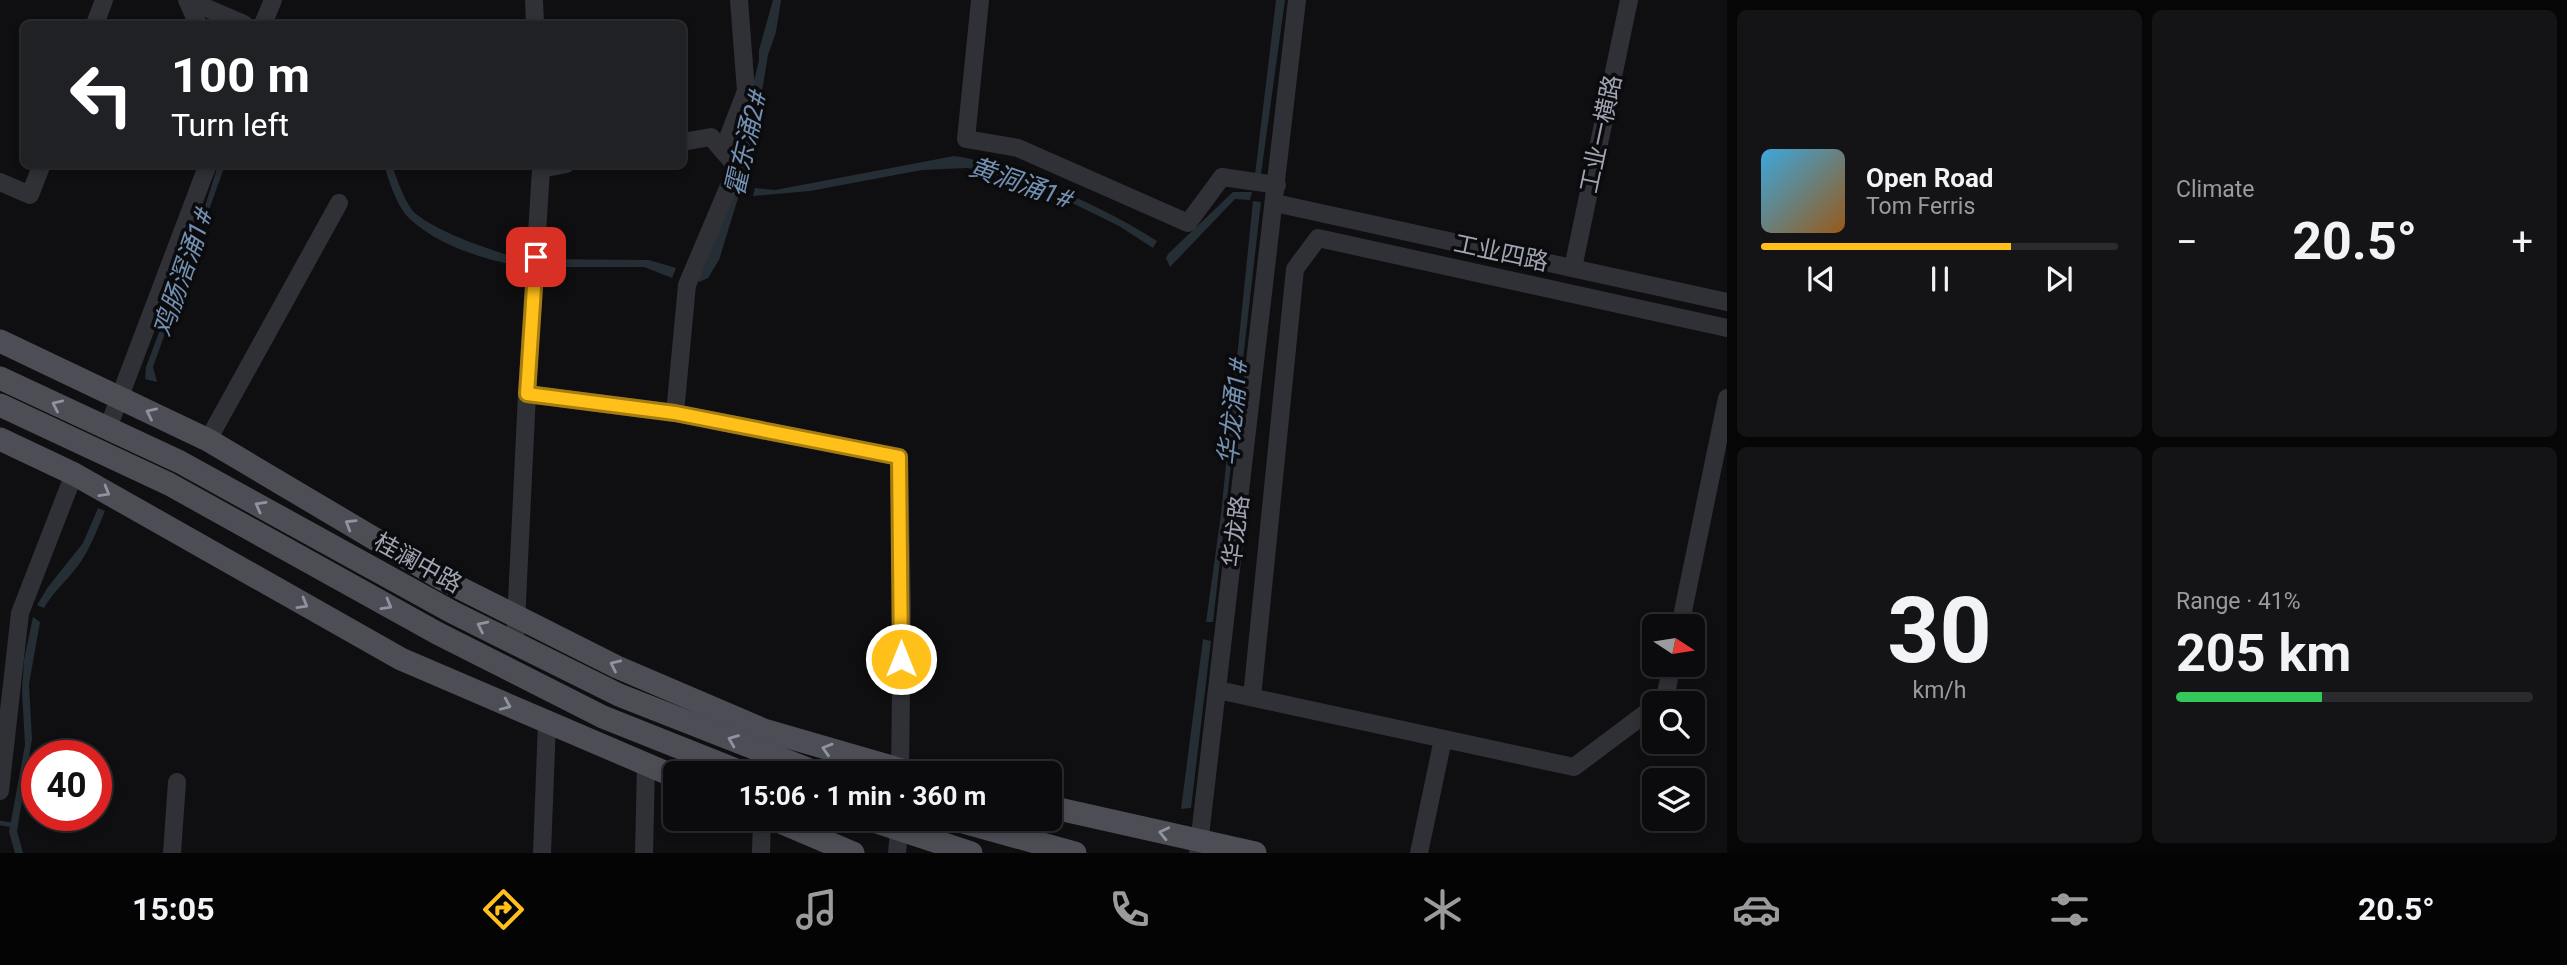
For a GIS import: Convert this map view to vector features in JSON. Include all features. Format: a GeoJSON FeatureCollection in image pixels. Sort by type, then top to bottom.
{"type":"FeatureCollection","features":[{"type":"Feature","properties":{"kind":"main road"},"geometry":{"type":"LineString","coordinates":[[0,341],[208,440],[444,580],[617,667],[764,730],[868,761]]}},
{"type":"Feature","properties":{"kind":"main road","name":"桂澜中路"},"geometry":{"type":"LineString","coordinates":[[0,378],[180,462],[452,612],[619,695],[787,761]]}},
{"type":"Feature","properties":{"kind":"main road"},"geometry":{"type":"LineString","coordinates":[[0,405],[169,484],[437,633],[618,722],[714,761]]}},
{"type":"Feature","properties":{"kind":"main road"},"geometry":{"type":"LineString","coordinates":[[46,426],[74,474]]}},
{"type":"Feature","properties":{"kind":"main road"},"geometry":{"type":"LineString","coordinates":[[0,439],[74,474],[401,659],[663,771]]}},
{"type":"Feature","properties":{"kind":"main road"},"geometry":{"type":"LineString","coordinates":[[547,722],[618,722]]}},
{"type":"Feature","properties":{"kind":"main road"},"geometry":{"type":"LineString","coordinates":[[1062,810],[1199,847],[1255,853]]}},
{"type":"Feature","properties":{"kind":"main road"},"geometry":{"type":"LineString","coordinates":[[801,831],[853,853]]}},
{"type":"Feature","properties":{"kind":"main road"},"geometry":{"type":"LineString","coordinates":[[996,831],[1074,853]]}},
{"type":"Feature","properties":{"kind":"main road"},"geometry":{"type":"LineString","coordinates":[[899,834],[971,853]]}},
{"type":"Feature","properties":{"kind":"street"},"geometry":{"type":"LineString","coordinates":[[95,21],[104,0]]}},
{"type":"Feature","properties":{"kind":"street"},"geometry":{"type":"LineString","coordinates":[[187,0],[197,21]]}},
{"type":"Feature","properties":{"kind":"street"},"geometry":{"type":"LineString","coordinates":[[187,0],[237,21]]}},
{"type":"Feature","properties":{"kind":"street"},"geometry":{"type":"LineString","coordinates":[[264,21],[273,0]]}},
{"type":"Feature","properties":{"kind":"street"},"geometry":{"type":"LineString","coordinates":[[534,0],[535,21]]}},
{"type":"Feature","properties":{"kind":"street"},"geometry":{"type":"LineString","coordinates":[[723,151],[746,91],[739,0]]}},
{"type":"Feature","properties":{"kind":"street","name":"工业四路"},"geometry":{"type":"LineString","coordinates":[[980,0],[966,139],[1018,148],[1188,223],[1222,177],[1276,194],[1566,267],[1727,302]]}},
{"type":"Feature","properties":{"kind":"street","name":"华龙路"},"geometry":{"type":"LineString","coordinates":[[1199,847],[1297,0]]}},
{"type":"Feature","properties":{"kind":"street","name":"工业一横路"},"geometry":{"type":"LineString","coordinates":[[1554,290],[1566,267],[1629,0]]}},
{"type":"Feature","properties":{"kind":"street"},"geometry":{"type":"LineString","coordinates":[[675,413],[687,285],[737,167],[711,136],[686,141]]}},
{"type":"Feature","properties":{"kind":"street"},"geometry":{"type":"LineString","coordinates":[[0,182],[30,195],[40,168]]}},
{"type":"Feature","properties":{"kind":"street"},"geometry":{"type":"LineString","coordinates":[[108,429],[206,168]]}},
{"type":"Feature","properties":{"kind":"street"},"geometry":{"type":"LineString","coordinates":[[514,643],[538,168]]}},
{"type":"Feature","properties":{"kind":"street"},"geometry":{"type":"LineString","coordinates":[[208,440],[339,203]]}},
{"type":"Feature","properties":{"kind":"street"},"geometry":{"type":"LineString","coordinates":[[1252,697],[1295,269],[1318,238],[1727,328]]}},
{"type":"Feature","properties":{"kind":"street"},"geometry":{"type":"LineString","coordinates":[[1599,300],[1604,275]]}},
{"type":"Feature","properties":{"kind":"street"},"geometry":{"type":"LineString","coordinates":[[1261,318],[1290,322]]}},
{"type":"Feature","properties":{"kind":"street"},"geometry":{"type":"LineString","coordinates":[[527,394],[675,413],[899,457],[905,761]]}},
{"type":"Feature","properties":{"kind":"street"},"geometry":{"type":"LineString","coordinates":[[1682,614],[1727,398]]}},
{"type":"Feature","properties":{"kind":"street"},"geometry":{"type":"LineString","coordinates":[[0,791],[20,613],[74,474]]}},
{"type":"Feature","properties":{"kind":"street"},"geometry":{"type":"LineString","coordinates":[[1217,690],[1574,767],[1642,716]]}},
{"type":"Feature","properties":{"kind":"street"},"geometry":{"type":"LineString","coordinates":[[542,853],[547,722]]}},
{"type":"Feature","properties":{"kind":"street"},"geometry":{"type":"LineString","coordinates":[[1419,853],[1443,739]]}},
{"type":"Feature","properties":{"kind":"street"},"geometry":{"type":"LineString","coordinates":[[644,853],[646,764]]}},
{"type":"Feature","properties":{"kind":"street"},"geometry":{"type":"LineString","coordinates":[[172,853],[177,782]]}},
{"type":"Feature","properties":{"kind":"street"},"geometry":{"type":"LineString","coordinates":[[761,853],[762,831]]}},
{"type":"Feature","properties":{"kind":"water"},"geometry":{"type":"Polygon","coordinates":[[[773,0],[781,0],[776,32],[768,55],[754,141],[745,139],[744,123],[759,50],[773,0]]]}},
{"type":"Feature","properties":{"kind":"water"},"geometry":{"type":"Polygon","coordinates":[[[1276,0],[1285,0],[1261,174],[1255,175],[1276,0]]]}},
{"type":"Feature","properties":{"kind":"water"},"geometry":{"type":"Polygon","coordinates":[[[746,155],[750,159],[719,260],[708,278],[699,282],[696,273],[706,263],[743,156],[746,155]]]}},
{"type":"Feature","properties":{"kind":"water","name":"黄洞涌1#"},"geometry":{"type":"Polygon","coordinates":[[[954,156],[996,166],[1052,187],[1113,216],[1157,241],[1153,248],[1119,226],[1064,199],[989,172],[967,168],[922,170],[810,191],[753,196],[755,188],[775,190],[954,156]]]}},
{"type":"Feature","properties":{"kind":"water","name":"鸡肠滘涌1#"},"geometry":{"type":"Polygon","coordinates":[[[217,168],[224,168],[153,367],[157,382],[145,379],[146,367],[198,229],[217,168]]]}},
{"type":"Feature","properties":{"kind":"water"},"geometry":{"type":"Polygon","coordinates":[[[385,168],[393,168],[412,210],[427,222],[485,247],[528,261],[528,266],[521,267],[477,255],[448,244],[410,219],[394,194],[385,168]]]}},
{"type":"Feature","properties":{"kind":"water"},"geometry":{"type":"Polygon","coordinates":[[[1233,192],[1252,192],[1250,200],[1235,199],[1170,267],[1166,258],[1168,254],[1233,192]]]}},
{"type":"Feature","properties":{"kind":"water","name":"华龙涌1#"},"geometry":{"type":"Polygon","coordinates":[[[1253,201],[1261,202],[1213,622],[1206,622],[1221,514],[1253,201]]]}},
{"type":"Feature","properties":{"kind":"water"},"geometry":{"type":"Polygon","coordinates":[[[539,259],[649,260],[676,268],[672,278],[644,267],[538,267],[539,259]]]}},
{"type":"Feature","properties":{"kind":"water"},"geometry":{"type":"Polygon","coordinates":[[[98,508],[105,511],[83,558],[44,608],[37,605],[83,543],[98,508]]]}},
{"type":"Feature","properties":{"kind":"water"},"geometry":{"type":"Polygon","coordinates":[[[33,617],[40,622],[29,684],[32,740],[25,740],[22,691],[24,660],[33,617]]]}},
{"type":"Feature","properties":{"kind":"water"},"geometry":{"type":"Polygon","coordinates":[[[1203,639],[1211,641],[1191,808],[1181,809],[1203,639]]]}},
{"type":"Feature","properties":{"kind":"water"},"geometry":{"type":"Polygon","coordinates":[[[21,767],[21,806],[17,831],[23,853],[15,853],[9,832],[21,767]]]}},
{"type":"Feature","properties":{"kind":"waterway","name":"霍东涌2#"},"geometry":{"type":"LineString","coordinates":[[745,160],[749,138]]}},
{"type":"Feature","properties":{"kind":"waterway"},"geometry":{"type":"LineString","coordinates":[[0,823],[13,825]]}},
{"type":"Feature","properties":{"kind":"route"},"geometry":{"type":"LineString","coordinates":[[536,257],[527,394],[675,413],[899,457],[901,659]]}}]}
